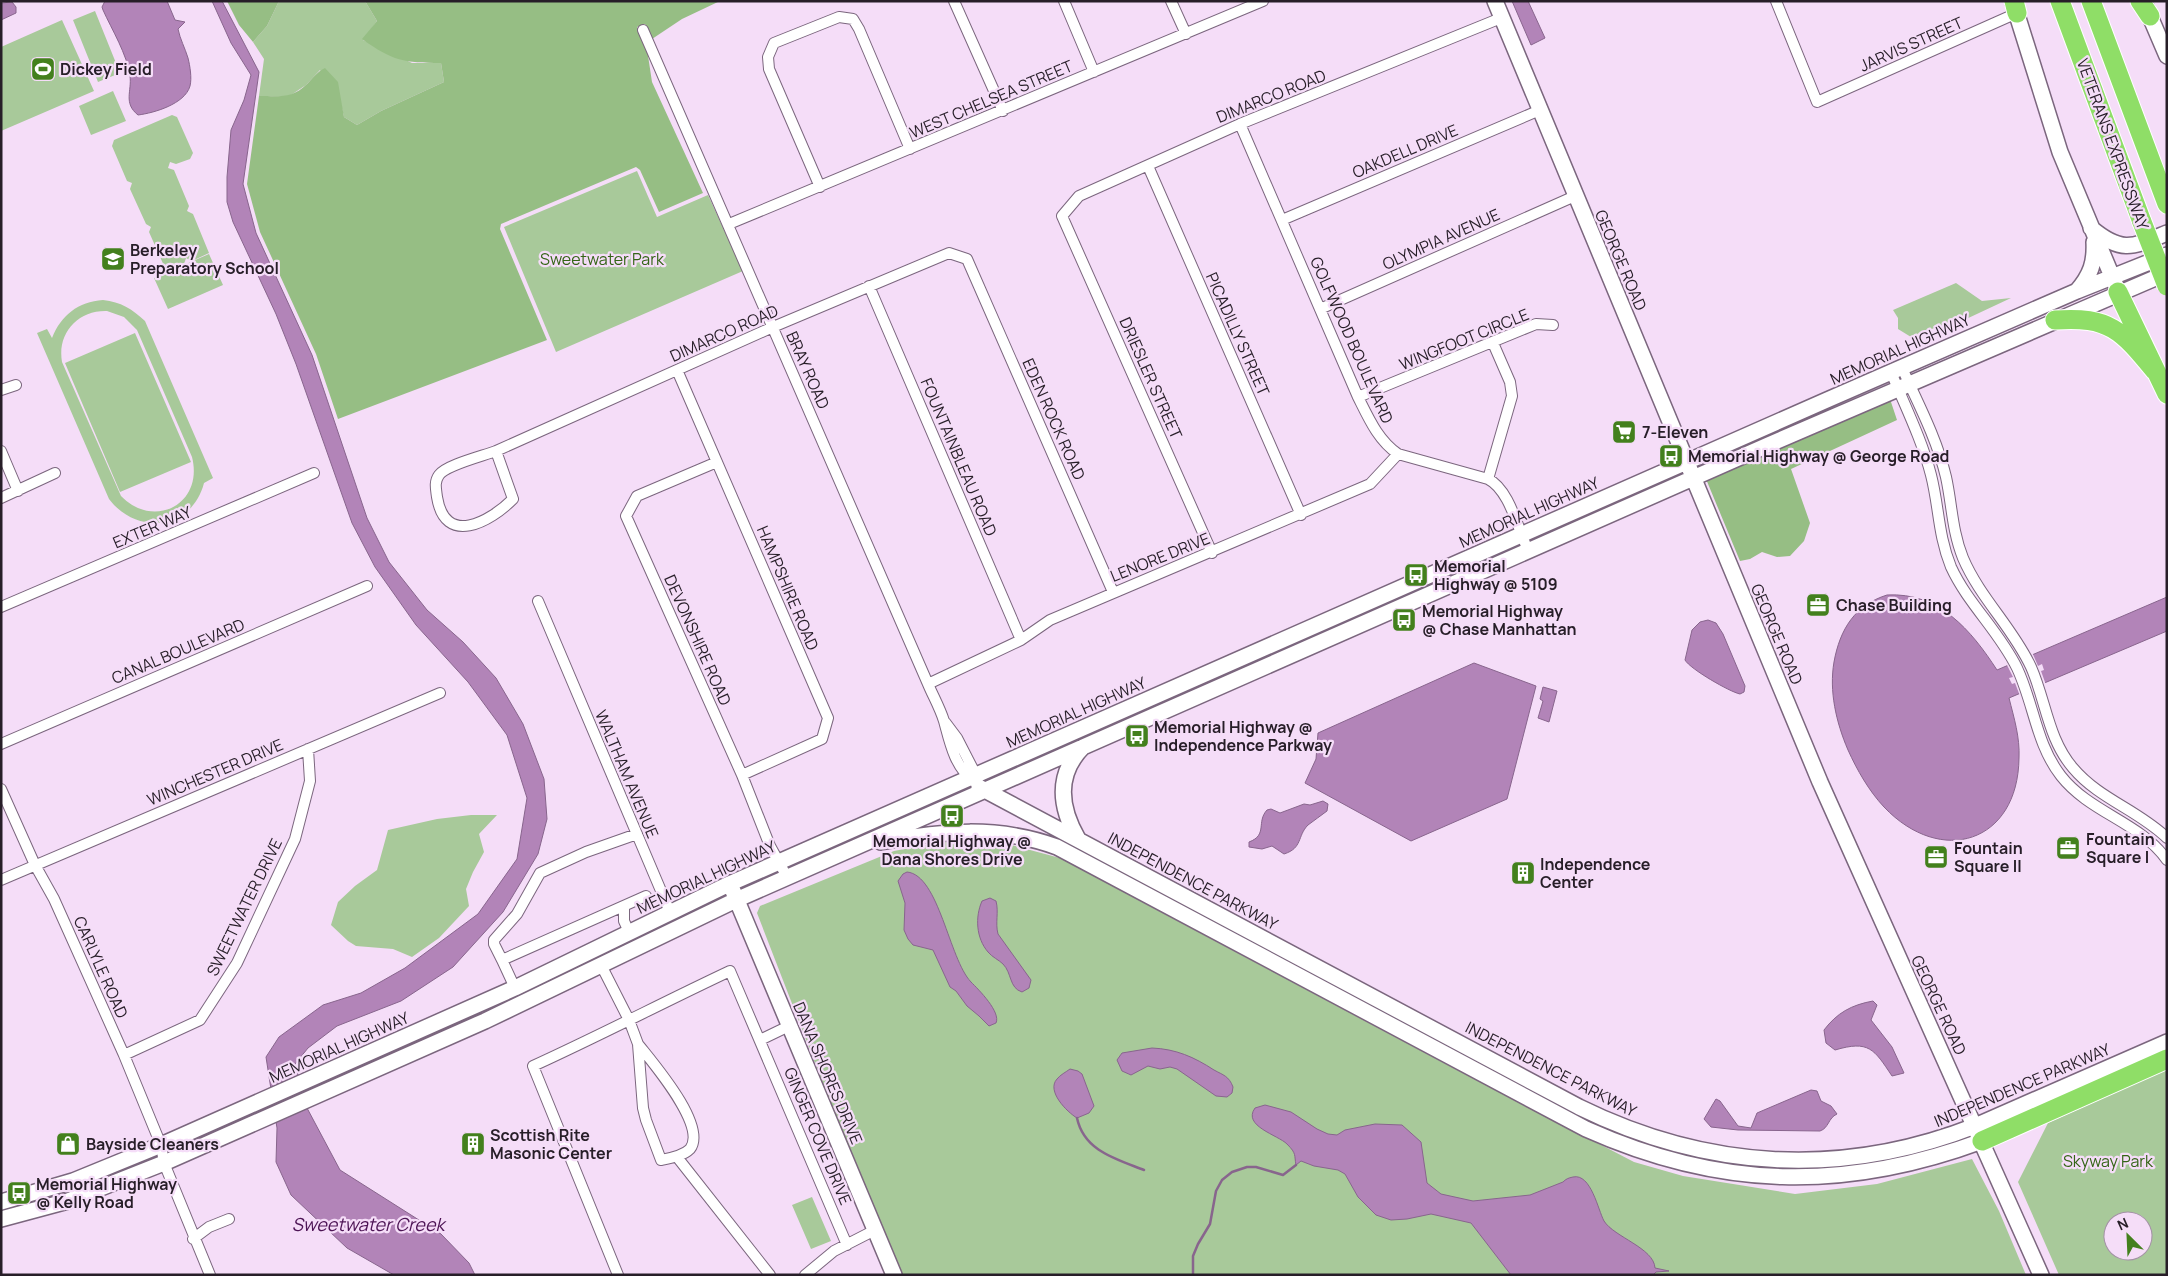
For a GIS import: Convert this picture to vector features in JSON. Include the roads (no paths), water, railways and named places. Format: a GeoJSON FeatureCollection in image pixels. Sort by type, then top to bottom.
{"type":"FeatureCollection","features":[{"type":"Feature","properties":{"kind":"highway","name":"VETERANS EXPRESSWAY"},"geometry":{"type":"LineString","coordinates":[[2060,1],[2167,286]]}},
{"type":"Feature","properties":{"kind":"highway","name":"VETERANS EXPRESSWAY"},"geometry":{"type":"LineString","coordinates":[[2091,1],[2167,204]]}},
{"type":"Feature","properties":{"kind":"highway"},"geometry":{"type":"LineString","coordinates":[[2115,284],[2167,394]]}},
{"type":"Feature","properties":{"kind":"highway"},"geometry":{"type":"LineString","coordinates":[[2055,320],[2088,319],[2108,325],[2126,338],[2155,371]]}},
{"type":"Feature","properties":{"kind":"highway"},"geometry":{"type":"LineString","coordinates":[[1979,1134],[2167,1059]]}},
{"type":"Feature","properties":{"kind":"main road","name":"GEORGE ROAD"},"geometry":{"type":"LineString","coordinates":[[1495,1],[1820,782],[2041,1275]]}},
{"type":"Feature","properties":{"kind":"main road"},"geometry":{"type":"LineString","coordinates":[[2015,5],[2060,152],[2115,284]]}},
{"type":"Feature","properties":{"kind":"main road"},"geometry":{"type":"LineString","coordinates":[[2145,6],[2167,56]]}},
{"type":"Feature","properties":{"kind":"main road"},"geometry":{"type":"LineString","coordinates":[[2092,232],[2124,246],[2138,245],[2167,233]]}},
{"type":"Feature","properties":{"kind":"main road"},"geometry":{"type":"LineString","coordinates":[[2077,291],[2088,278],[2093,265],[2092,232]]}},
{"type":"Feature","properties":{"kind":"main road","name":"MEMORIAL HIGHWAY"},"geometry":{"type":"LineString","coordinates":[[1,1202],[73,1181],[161,1145],[304,1082],[515,988],[626,926],[670,912],[779,862],[975,783],[1084,747],[1528,550],[1904,388],[2055,320],[2167,254]]}},
{"type":"Feature","properties":{"kind":"main road","name":"MEMORIAL HIGHWAY"},"geometry":{"type":"LineString","coordinates":[[1,1220],[68,1201],[164,1162],[522,1004],[677,927],[955,804],[975,783],[1119,712],[1896,370],[2077,291],[2167,272]]}},
{"type":"Feature","properties":{"kind":"main road"},"geometry":{"type":"LineString","coordinates":[[1361,605],[1368,621]]}},
{"type":"Feature","properties":{"kind":"main road"},"geometry":{"type":"LineString","coordinates":[[1234,662],[1241,677]]}},
{"type":"Feature","properties":{"kind":"main road"},"geometry":{"type":"LineString","coordinates":[[1119,712],[1126,728]]}},
{"type":"Feature","properties":{"kind":"main road"},"geometry":{"type":"LineString","coordinates":[[1078,839],[1065,813],[1063,796],[1065,778],[1074,759],[1084,747]]}},
{"type":"Feature","properties":{"kind":"main road","name":"INDEPENDENCE PARKWAY"},"geometry":{"type":"LineString","coordinates":[[975,783],[1574,1104],[1611,1122],[1662,1141],[1719,1154],[1748,1158],[1782,1161],[1829,1160],[1900,1150],[1946,1137],[1979,1134]]}},
{"type":"Feature","properties":{"kind":"main road","name":"INDEPENDENCE PARKWAY"},"geometry":{"type":"LineString","coordinates":[[855,847],[921,835],[961,831],[1012,836],[1057,848],[1586,1129],[1628,1147],[1674,1162],[1718,1171],[1763,1176],[1809,1177],[1847,1175],[1918,1162],[2167,1042]]}},
{"type":"Feature","properties":{"kind":"main road","name":"DANA SHORES DRIVE"},"geometry":{"type":"LineString","coordinates":[[729,884],[894,1275]]}},
{"type":"Feature","properties":{"kind":"main road"},"geometry":{"type":"LineString","coordinates":[[670,912],[677,927]]}},
{"type":"Feature","properties":{"kind":"main road"},"geometry":{"type":"LineString","coordinates":[[515,988],[522,1004]]}},
{"type":"Feature","properties":{"kind":"street"},"geometry":{"type":"LineString","coordinates":[[954,1],[1003,111]]}},
{"type":"Feature","properties":{"kind":"street"},"geometry":{"type":"LineString","coordinates":[[1064,1],[1094,72]]}},
{"type":"Feature","properties":{"kind":"street"},"geometry":{"type":"LineString","coordinates":[[1171,1],[1186,34]]}},
{"type":"Feature","properties":{"kind":"street","name":"WEST CHELSEA STREET"},"geometry":{"type":"LineString","coordinates":[[729,224],[1263,1]]}},
{"type":"Feature","properties":{"kind":"street","name":"JARVIS STREET"},"geometry":{"type":"LineString","coordinates":[[1776,1],[1817,102],[2015,5]]}},
{"type":"Feature","properties":{"kind":"street"},"geometry":{"type":"LineString","coordinates":[[820,187],[769,69],[768,57],[774,43],[839,17],[853,19],[910,149]]}},
{"type":"Feature","properties":{"kind":"street","name":"DIMARCO ROAD"},"geometry":{"type":"LineString","coordinates":[[1062,216],[1078,196],[1240,124],[1501,18]]}},
{"type":"Feature","properties":{"kind":"street","name":"BRAY ROAD"},"geometry":{"type":"LineString","coordinates":[[643,30],[944,722],[957,738],[975,783]]}},
{"type":"Feature","properties":{"kind":"street","name":"OAKDELL DRIVE"},"geometry":{"type":"LineString","coordinates":[[1282,220],[1540,110]]}},
{"type":"Feature","properties":{"kind":"street","name":"GOLFWOOD BOULEVARD"},"geometry":{"type":"LineString","coordinates":[[1240,124],[1358,397],[1377,433],[1386,446],[1398,454],[1488,479],[1497,484],[1504,493],[1528,550]]}},
{"type":"Feature","properties":{"kind":"street","name":"PICADILLY STREET"},"geometry":{"type":"LineString","coordinates":[[1148,166],[1301,515]]}},
{"type":"Feature","properties":{"kind":"street","name":"OLYMPIA AVENUE"},"geometry":{"type":"LineString","coordinates":[[1320,309],[1575,196]]}},
{"type":"Feature","properties":{"kind":"street","name":"DRIESLER STREET"},"geometry":{"type":"LineString","coordinates":[[1062,216],[1212,553]]}},
{"type":"Feature","properties":{"kind":"street","name":"DIMARCO ROAD"},"geometry":{"type":"LineString","coordinates":[[496,451],[513,500],[500,512],[474,526],[457,525],[449,522],[438,504],[435,483],[440,473],[451,467],[496,451],[773,327],[949,253],[966,259]]}},
{"type":"Feature","properties":{"kind":"street","name":"EDEN ROCK ROAD"},"geometry":{"type":"LineString","coordinates":[[966,259],[1113,592]]}},
{"type":"Feature","properties":{"kind":"street","name":"FOUNTAINBLEAU ROAD"},"geometry":{"type":"LineString","coordinates":[[869,286],[1021,640]]}},
{"type":"Feature","properties":{"kind":"street","name":"WINGFOOT CIRCLE"},"geometry":{"type":"LineString","coordinates":[[1358,397],[1536,324],[1553,325]]}},
{"type":"Feature","properties":{"kind":"street"},"geometry":{"type":"LineString","coordinates":[[1488,479],[1512,396],[1510,382],[1493,343]]}},
{"type":"Feature","properties":{"kind":"street","name":"HAMPSHIRE ROAD"},"geometry":{"type":"LineString","coordinates":[[677,370],[828,718],[822,739],[742,775]]}},
{"type":"Feature","properties":{"kind":"street"},"geometry":{"type":"LineString","coordinates":[[1896,370],[1942,461],[1948,484],[1953,527],[1964,561],[1978,588],[2021,648],[2034,675],[2056,742],[2080,777],[2103,796],[2144,818],[2167,838]]}},
{"type":"Feature","properties":{"kind":"street"},"geometry":{"type":"LineString","coordinates":[[1,390],[16,385]]}},
{"type":"Feature","properties":{"kind":"street"},"geometry":{"type":"LineString","coordinates":[[1904,388],[1930,472],[1940,533],[1951,566],[1964,591],[2010,654],[2030,700],[2039,737],[2052,763],[2084,798],[2152,842],[2167,860]]}},
{"type":"Feature","properties":{"kind":"street"},"geometry":{"type":"LineString","coordinates":[[1,451],[18,491]]}},
{"type":"Feature","properties":{"kind":"street","name":"LENORE DRIVE"},"geometry":{"type":"LineString","coordinates":[[928,684],[1021,640],[1050,620],[1113,592],[1212,553],[1370,484],[1398,454]]}},
{"type":"Feature","properties":{"kind":"street","name":"DEVONSHIRE ROAD"},"geometry":{"type":"LineString","coordinates":[[718,462],[637,496],[626,516],[742,775],[770,846],[787,877]]}},
{"type":"Feature","properties":{"kind":"street"},"geometry":{"type":"LineString","coordinates":[[1,498],[55,473]]}},
{"type":"Feature","properties":{"kind":"street","name":"EXTER WAY"},"geometry":{"type":"LineString","coordinates":[[1,607],[314,473]]}},
{"type":"Feature","properties":{"kind":"street","name":"CANAL BOULEVARD"},"geometry":{"type":"LineString","coordinates":[[1,744],[367,586]]}},
{"type":"Feature","properties":{"kind":"street","name":"WALTHAM AVENUE"},"geometry":{"type":"LineString","coordinates":[[538,601],[670,912]]}},
{"type":"Feature","properties":{"kind":"street","name":"WINCHESTER DRIVE"},"geometry":{"type":"LineString","coordinates":[[1,880],[440,693]]}},
{"type":"Feature","properties":{"kind":"street","name":"SWEETWATER DRIVE"},"geometry":{"type":"LineString","coordinates":[[124,1055],[200,1020],[237,963],[295,839],[310,781],[308,749]]}},
{"type":"Feature","properties":{"kind":"street","name":"CARLYLE ROAD"},"geometry":{"type":"LineString","coordinates":[[1,789],[35,865],[54,899],[124,1055],[161,1145],[164,1162],[194,1239],[210,1275]]}},
{"type":"Feature","properties":{"kind":"street"},"geometry":{"type":"LineString","coordinates":[[515,988],[494,944],[494,940],[517,914],[540,873],[586,852],[637,834]]}},
{"type":"Feature","properties":{"kind":"street"},"geometry":{"type":"LineString","coordinates":[[502,960],[646,896]]}},
{"type":"Feature","properties":{"kind":"street"},"geometry":{"type":"LineString","coordinates":[[624,907],[626,926]]}},
{"type":"Feature","properties":{"kind":"street"},"geometry":{"type":"LineString","coordinates":[[613,912],[626,926]]}},
{"type":"Feature","properties":{"kind":"street"},"geometry":{"type":"LineString","coordinates":[[601,965],[629,1020],[638,1044],[646,1120],[661,1160],[677,1157],[689,1150],[692,1144],[692,1129],[676,1095],[638,1044]]}},
{"type":"Feature","properties":{"kind":"street","name":"GINGER COVE DRIVE"},"geometry":{"type":"LineString","coordinates":[[618,1275],[533,1066],[614,1029],[730,971],[847,1245]]}},
{"type":"Feature","properties":{"kind":"street"},"geometry":{"type":"LineString","coordinates":[[760,1040],[789,1026]]}},
{"type":"Feature","properties":{"kind":"street"},"geometry":{"type":"LineString","coordinates":[[677,1157],[770,1275]]}},
{"type":"Feature","properties":{"kind":"street"},"geometry":{"type":"LineString","coordinates":[[194,1239],[209,1227],[229,1219]]}},
{"type":"Feature","properties":{"kind":"street"},"geometry":{"type":"LineString","coordinates":[[805,1275],[834,1251],[876,1230]]}},
{"type":"Feature","properties":{"kind":"water"},"geometry":{"type":"Polygon","coordinates":[[[105,1],[167,1],[175,20],[185,22],[178,29],[188,58],[191,79],[187,92],[176,103],[138,115],[133,110],[129,101],[130,76],[128,68],[123,51],[103,10],[102,7],[105,1]]]}},
{"type":"Feature","properties":{"kind":"water","name":"Sweetwater Creek"},"geometry":{"type":"Polygon","coordinates":[[[212,1],[222,1],[259,72],[243,184],[256,233],[312,355],[367,518],[389,562],[427,610],[463,642],[496,678],[523,724],[544,779],[547,819],[538,854],[503,912],[453,967],[401,1001],[337,1026],[308,1048],[295,1064],[307,1108],[340,1170],[441,1234],[469,1263],[475,1275],[394,1275],[347,1248],[291,1195],[276,1162],[277,1128],[266,1057],[279,1037],[323,1005],[361,993],[405,968],[478,914],[517,859],[527,798],[507,735],[468,682],[416,625],[375,567],[352,523],[296,364],[276,314],[233,222],[227,202],[231,130],[244,100],[251,75],[231,43],[212,1]]]}},
{"type":"Feature","properties":{"kind":"water"},"geometry":{"type":"Polygon","coordinates":[[[1512,1],[1528,1],[1545,38],[1531,45],[1512,1]]]}},
{"type":"Feature","properties":{"kind":"water"},"geometry":{"type":"Polygon","coordinates":[[[12,2],[16,7],[16,13],[1,20],[1,3],[12,2]]]}},
{"type":"Feature","properties":{"kind":"water"},"geometry":{"type":"Polygon","coordinates":[[[1887,595],[1906,596],[1922,600],[1952,616],[1976,641],[1997,670],[2167,597],[2167,631],[2009,698],[2019,743],[2019,758],[2015,787],[2006,810],[1991,827],[1972,837],[1952,840],[1929,837],[1906,826],[1884,807],[1868,787],[1855,765],[1837,717],[1832,684],[1834,662],[1840,639],[1858,612],[1876,599],[1887,595]]]}},
{"type":"Feature","properties":{"kind":"water"},"geometry":{"type":"Polygon","coordinates":[[[1708,620],[1716,623],[1723,634],[1745,686],[1744,692],[1740,694],[1711,680],[1694,669],[1685,660],[1692,630],[1700,622],[1708,620]]]}},
{"type":"Feature","properties":{"kind":"water"},"geometry":{"type":"Polygon","coordinates":[[[1474,663],[1536,686],[1507,799],[1411,841],[1305,783],[1316,759],[1318,733],[1474,663]]]}},
{"type":"Feature","properties":{"kind":"water"},"geometry":{"type":"Polygon","coordinates":[[[1543,687],[1557,691],[1549,722],[1538,718],[1543,701],[1540,699],[1543,687]]]}},
{"type":"Feature","properties":{"kind":"water"},"geometry":{"type":"Polygon","coordinates":[[[1323,801],[1328,804],[1327,811],[1308,825],[1297,845],[1290,851],[1284,854],[1272,846],[1262,849],[1249,847],[1249,842],[1255,839],[1260,832],[1262,819],[1267,810],[1271,809],[1280,813],[1304,804],[1310,805],[1323,801]]]}},
{"type":"Feature","properties":{"kind":"water"},"geometry":{"type":"Polygon","coordinates":[[[907,872],[918,877],[936,902],[963,971],[992,1007],[997,1018],[996,1023],[989,1026],[950,987],[933,950],[913,945],[908,939],[904,930],[905,903],[898,881],[907,872]]]}},
{"type":"Feature","properties":{"kind":"water"},"geometry":{"type":"Polygon","coordinates":[[[990,898],[996,901],[998,934],[1031,980],[1029,988],[1022,992],[1015,987],[1006,968],[990,954],[981,940],[978,914],[982,901],[990,898]]]}},
{"type":"Feature","properties":{"kind":"water"},"geometry":{"type":"Polygon","coordinates":[[[1873,1001],[1877,1005],[1871,1020],[1892,1047],[1904,1073],[1892,1076],[1870,1049],[1856,1046],[1835,1050],[1826,1043],[1824,1030],[1839,1014],[1851,1007],[1873,1001]]]}},
{"type":"Feature","properties":{"kind":"water"},"geometry":{"type":"Polygon","coordinates":[[[1152,1048],[1177,1052],[1199,1061],[1228,1078],[1233,1087],[1232,1093],[1227,1097],[1216,1096],[1177,1069],[1170,1067],[1160,1069],[1148,1066],[1131,1075],[1122,1071],[1117,1060],[1122,1053],[1152,1048]]]}},
{"type":"Feature","properties":{"kind":"water"},"geometry":{"type":"Polygon","coordinates":[[[1070,1069],[1082,1074],[1094,1106],[1089,1113],[1077,1118],[1059,1101],[1054,1089],[1057,1079],[1070,1069]]]}},
{"type":"Feature","properties":{"kind":"water"},"geometry":{"type":"Polygon","coordinates":[[[1811,1090],[1817,1091],[1821,1101],[1831,1106],[1837,1114],[1820,1131],[1738,1130],[1711,1127],[1704,1119],[1716,1099],[1720,1101],[1738,1126],[1751,1128],[1757,1113],[1811,1090]]]}},
{"type":"Feature","properties":{"kind":"water"},"geometry":{"type":"Polygon","coordinates":[[[1265,1105],[1291,1112],[1328,1134],[1337,1135],[1345,1130],[1375,1124],[1402,1125],[1421,1142],[1427,1183],[1441,1194],[1473,1201],[1530,1195],[1563,1182],[1568,1178],[1579,1177],[1589,1186],[1604,1221],[1609,1227],[1648,1254],[1655,1268],[1669,1271],[1656,1272],[1653,1275],[1511,1275],[1471,1223],[1431,1214],[1391,1220],[1376,1215],[1358,1197],[1345,1174],[1338,1170],[1314,1166],[1301,1161],[1296,1165],[1294,1152],[1290,1147],[1257,1125],[1253,1120],[1252,1114],[1255,1108],[1265,1105]]]}},
{"type":"Feature","properties":{"kind":"waterway"},"geometry":{"type":"LineString","coordinates":[[1077,1118],[1086,1138],[1094,1146],[1112,1157],[1144,1170]]}},
{"type":"Feature","properties":{"kind":"waterway"},"geometry":{"type":"LineString","coordinates":[[1193,1275],[1193,1256],[1210,1224],[1216,1191],[1222,1180],[1232,1172],[1247,1167],[1256,1167],[1283,1175],[1296,1165]]}},
{"type":"Feature","properties":{"kind":"place","name":"Dickey Field"},"geometry":{"type":"Point","coordinates":[43,69]}},
{"type":"Feature","properties":{"kind":"place","name":"Berkeley Preparatory School"},"geometry":{"type":"Point","coordinates":[113,259]}},
{"type":"Feature","properties":{"kind":"place","name":"7-Eleven"},"geometry":{"type":"Point","coordinates":[1624,432]}},
{"type":"Feature","properties":{"kind":"place","name":"Memorial Highway @ George Road"},"geometry":{"type":"Point","coordinates":[1671,456]}},
{"type":"Feature","properties":{"kind":"place","name":"Memorial Highway @ 5109"},"geometry":{"type":"Point","coordinates":[1416,575]}},
{"type":"Feature","properties":{"kind":"place","name":"Chase Building"},"geometry":{"type":"Point","coordinates":[1818,605]}},
{"type":"Feature","properties":{"kind":"place","name":"Memorial Highway @ Chase Manhattan"},"geometry":{"type":"Point","coordinates":[1404,620]}},
{"type":"Feature","properties":{"kind":"place","name":"Memorial Highway @ Independence Parkway"},"geometry":{"type":"Point","coordinates":[1137,736]}},
{"type":"Feature","properties":{"kind":"place","name":"Memorial Highway @ Dana Shores Drive"},"geometry":{"type":"Point","coordinates":[952,816]}},
{"type":"Feature","properties":{"kind":"place","name":"Fountain Square I"},"geometry":{"type":"Point","coordinates":[2068,848]}},
{"type":"Feature","properties":{"kind":"place","name":"Fountain Square II"},"geometry":{"type":"Point","coordinates":[1936,857]}},
{"type":"Feature","properties":{"kind":"place","name":"Independence Center"},"geometry":{"type":"Point","coordinates":[1523,873]}},
{"type":"Feature","properties":{"kind":"place","name":"Bayside Cleaners"},"geometry":{"type":"Point","coordinates":[68,1144]}},
{"type":"Feature","properties":{"kind":"place","name":"Scottish Rite Masonic Center"},"geometry":{"type":"Point","coordinates":[473,1144]}},
{"type":"Feature","properties":{"kind":"place","name":"Memorial Highway @ Kelly Road"},"geometry":{"type":"Point","coordinates":[19,1193]}},
{"type":"Feature","properties":{"kind":"park label","name":"Sweetwater Park"},"geometry":{"type":"Point","coordinates":[602,259]}},
{"type":"Feature","properties":{"kind":"park label","name":"Skyway Park"},"geometry":{"type":"Point","coordinates":[2108,1161]}}]}
